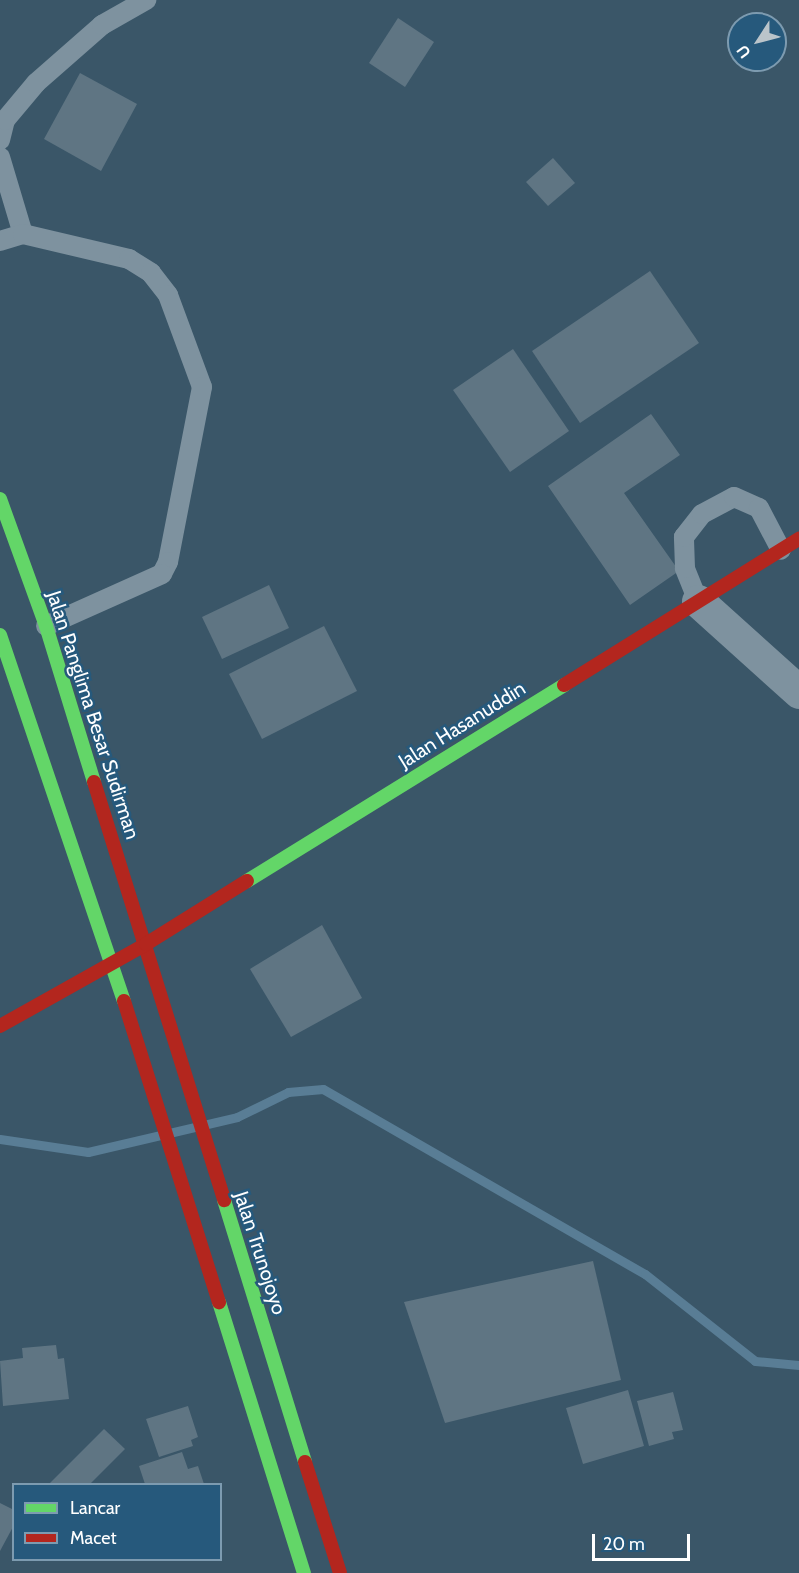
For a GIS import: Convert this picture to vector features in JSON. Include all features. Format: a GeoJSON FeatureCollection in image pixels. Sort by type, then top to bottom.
{"type":"FeatureCollection","features":[{"type":"Feature","properties":{"kind":"main road","name":"Jalan Panglima Besar Sudirman"},"geometry":{"type":"LineString","coordinates":[[0,499],[46,626],[146,944]]}},
{"type":"Feature","properties":{"kind":"main road","name":"Jalan Hasanuddin"},"geometry":{"type":"LineString","coordinates":[[0,1026],[146,944],[799,539]]}},
{"type":"Feature","properties":{"kind":"main road"},"geometry":{"type":"LineString","coordinates":[[0,635],[112,963],[304,1573]]}},
{"type":"Feature","properties":{"kind":"main road","name":"Jalan Trunojoyo"},"geometry":{"type":"LineString","coordinates":[[146,944],[204,1141],[340,1573]]}},
{"type":"Feature","properties":{"kind":"street"},"geometry":{"type":"LineString","coordinates":[[698,601],[799,692]]}},
{"type":"Feature","properties":{"kind":"lane"},"geometry":{"type":"LineString","coordinates":[[0,140],[5,120],[36,83],[102,25],[146,0]]}},
{"type":"Feature","properties":{"kind":"lane"},"geometry":{"type":"LineString","coordinates":[[0,157],[23,234]]}},
{"type":"Feature","properties":{"kind":"lane"},"geometry":{"type":"LineString","coordinates":[[0,241],[23,234],[129,259],[151,273],[168,295],[202,387],[168,562],[162,574],[46,626]]}},
{"type":"Feature","properties":{"kind":"lane"},"geometry":{"type":"LineString","coordinates":[[698,601],[685,568],[684,537],[702,514],[734,497],[759,508],[781,550]]}},
{"type":"Feature","properties":{"kind":"building"},"geometry":{"type":"Polygon","coordinates":[[[398,18],[434,42],[405,87],[369,63],[398,18]]]}},
{"type":"Feature","properties":{"kind":"building"},"geometry":{"type":"Polygon","coordinates":[[[80,73],[137,104],[101,171],[44,139],[80,73]]]}},
{"type":"Feature","properties":{"kind":"building"},"geometry":{"type":"Polygon","coordinates":[[[553,158],[575,183],[548,206],[526,182],[553,158]]]}},
{"type":"Feature","properties":{"kind":"building"},"geometry":{"type":"Polygon","coordinates":[[[650,271],[699,343],[580,423],[532,351],[650,271]]]}},
{"type":"Feature","properties":{"kind":"building"},"geometry":{"type":"Polygon","coordinates":[[[513,349],[569,431],[510,472],[453,390],[513,349]]]}},
{"type":"Feature","properties":{"kind":"building"},"geometry":{"type":"Polygon","coordinates":[[[651,414],[680,455],[624,493],[679,571],[630,605],[548,486],[651,414]]]}},
{"type":"Feature","properties":{"kind":"building"},"geometry":{"type":"Polygon","coordinates":[[[269,585],[289,628],[222,659],[202,617],[269,585]]]}},
{"type":"Feature","properties":{"kind":"building"},"geometry":{"type":"Polygon","coordinates":[[[324,626],[357,691],[262,739],[229,674],[324,626]]]}},
{"type":"Feature","properties":{"kind":"building"},"geometry":{"type":"Polygon","coordinates":[[[322,925],[362,998],[291,1037],[250,969],[322,925]]]}},
{"type":"Feature","properties":{"kind":"building"},"geometry":{"type":"Polygon","coordinates":[[[593,1261],[621,1380],[445,1423],[404,1302],[593,1261]]]}},
{"type":"Feature","properties":{"kind":"building"},"geometry":{"type":"Polygon","coordinates":[[[56,1345],[58,1359],[64,1358],[69,1399],[3,1406],[0,1361],[23,1358],[22,1348],[56,1345]]]}},
{"type":"Feature","properties":{"kind":"building"},"geometry":{"type":"Polygon","coordinates":[[[628,1390],[644,1446],[583,1464],[566,1408],[628,1390]]]}},
{"type":"Feature","properties":{"kind":"building"},"geometry":{"type":"Polygon","coordinates":[[[673,1392],[683,1430],[672,1432],[674,1439],[649,1446],[637,1401],[673,1392]]]}},
{"type":"Feature","properties":{"kind":"building"},"geometry":{"type":"Polygon","coordinates":[[[188,1406],[198,1437],[191,1440],[193,1446],[159,1457],[146,1419],[188,1406]]]}},
{"type":"Feature","properties":{"kind":"building"},"geometry":{"type":"Polygon","coordinates":[[[104,1429],[125,1449],[91,1483],[50,1483],[104,1429]]]}},
{"type":"Feature","properties":{"kind":"building"},"geometry":{"type":"Polygon","coordinates":[[[182,1452],[188,1469],[198,1466],[204,1483],[145,1483],[139,1466],[182,1452]]]}},
{"type":"Feature","properties":{"kind":"building"},"geometry":{"type":"Polygon","coordinates":[[[0,1503],[12,1509],[12,1529],[0,1551],[0,1503]]]}},
{"type":"Feature","properties":{"kind":"waterway"},"geometry":{"type":"LineString","coordinates":[[0,1139],[88,1152],[237,1117],[288,1092],[323,1089],[645,1274],[755,1361],[799,1365]]}},
{"type":"Feature","properties":{"kind":"traffic: fast"},"geometry":{"type":"LineString","coordinates":[[0,499],[46,626],[94,782]]}},
{"type":"Feature","properties":{"kind":"traffic: fast"},"geometry":{"type":"LineString","coordinates":[[0,635],[124,1001]]}},
{"type":"Feature","properties":{"kind":"traffic: fast"},"geometry":{"type":"LineString","coordinates":[[247,881],[564,685]]}},
{"type":"Feature","properties":{"kind":"traffic: fast"},"geometry":{"type":"LineString","coordinates":[[224,1200],[305,1462]]}},
{"type":"Feature","properties":{"kind":"traffic: fast"},"geometry":{"type":"LineString","coordinates":[[219,1302],[304,1573]]}},
{"type":"Feature","properties":{"kind":"traffic: jam"},"geometry":{"type":"LineString","coordinates":[[564,685],[799,539]]}},
{"type":"Feature","properties":{"kind":"traffic: jam"},"geometry":{"type":"LineString","coordinates":[[94,782],[224,1200]]}},
{"type":"Feature","properties":{"kind":"traffic: jam"},"geometry":{"type":"LineString","coordinates":[[0,1026],[146,944],[247,881]]}},
{"type":"Feature","properties":{"kind":"traffic: jam"},"geometry":{"type":"LineString","coordinates":[[124,1001],[219,1302]]}},
{"type":"Feature","properties":{"kind":"traffic: jam"},"geometry":{"type":"LineString","coordinates":[[305,1462],[340,1573]]}}]}
